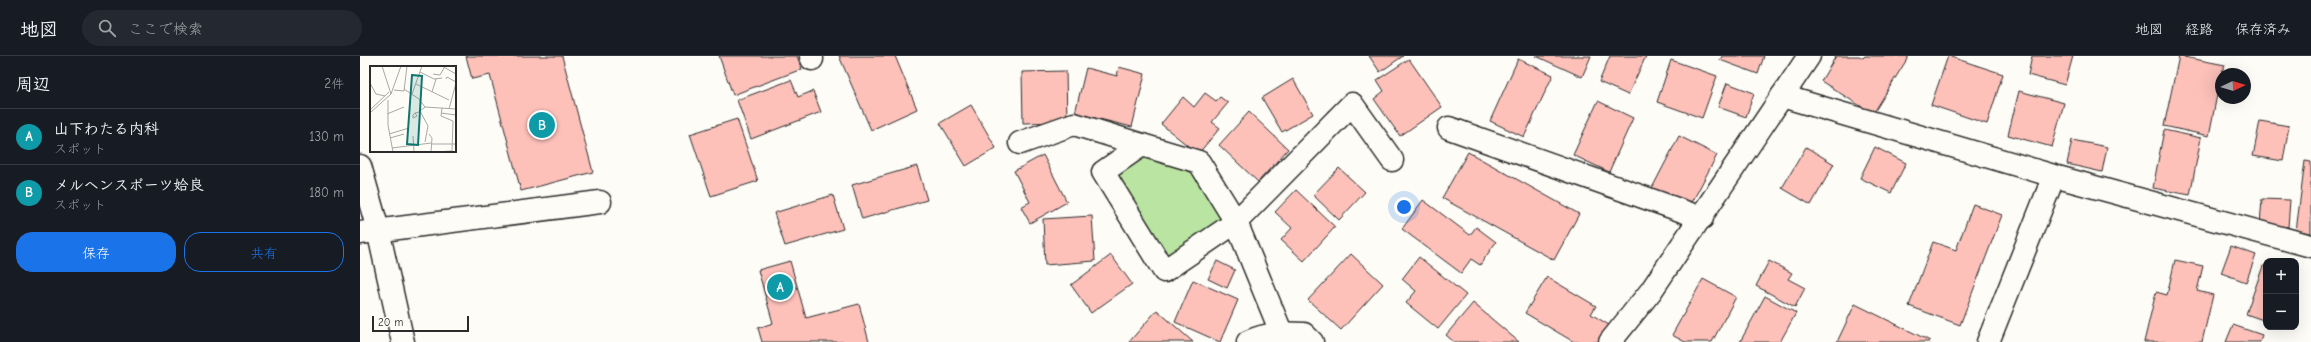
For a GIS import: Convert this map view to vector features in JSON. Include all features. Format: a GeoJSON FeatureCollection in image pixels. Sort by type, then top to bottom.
{"type":"FeatureCollection","features":[{"type":"Feature","properties":{"kind":"street"},"geometry":{"type":"LineString","coordinates":[[1610,342],[1651,291],[1702,218],[1810,56]]}},
{"type":"Feature","properties":{"kind":"street"},"geometry":{"type":"LineString","coordinates":[[1782,96],[2054,176],[2311,246]]}},
{"type":"Feature","properties":{"kind":"street"},"geometry":{"type":"LineString","coordinates":[[1142,145],[1103,172],[1164,271],[1236,222],[1352,104],[1392,160]]}},
{"type":"Feature","properties":{"kind":"street"},"geometry":{"type":"LineString","coordinates":[[1020,143],[1074,124],[1199,162],[1236,222],[1281,332]]}},
{"type":"Feature","properties":{"kind":"street"},"geometry":{"type":"LineString","coordinates":[[1449,128],[1702,218]]}},
{"type":"Feature","properties":{"kind":"street"},"geometry":{"type":"LineString","coordinates":[[360,166],[369,232],[403,342]]}},
{"type":"Feature","properties":{"kind":"street"},"geometry":{"type":"LineString","coordinates":[[1988,342],[2054,176]]}},
{"type":"Feature","properties":{"kind":"street"},"geometry":{"type":"LineString","coordinates":[[369,232],[600,202]]}},
{"type":"Feature","properties":{"kind":"street"},"geometry":{"type":"LineString","coordinates":[[1248,342],[1263,334],[1281,332],[1304,334],[1312,342]]}},
{"type":"Feature","properties":{"kind":"green space"},"geometry":{"type":"Polygon","coordinates":[[[1143,155],[1198,169],[1231,221],[1166,263],[1111,176],[1143,155]]]}},
{"type":"Feature","properties":{"kind":"building"},"geometry":{"type":"Polygon","coordinates":[[[466,56],[562,56],[593,172],[521,191],[490,75],[472,79],[466,56]]]}},
{"type":"Feature","properties":{"kind":"building"},"geometry":{"type":"Polygon","coordinates":[[[719,56],[797,56],[802,69],[733,95],[719,56]]]}},
{"type":"Feature","properties":{"kind":"building"},"geometry":{"type":"Polygon","coordinates":[[[839,56],[895,56],[917,109],[871,130],[839,56]]]}},
{"type":"Feature","properties":{"kind":"building"},"geometry":{"type":"Polygon","coordinates":[[[1369,56],[1403,56],[1380,72],[1369,56]]]}},
{"type":"Feature","properties":{"kind":"building"},"geometry":{"type":"Polygon","coordinates":[[[1536,56],[1591,56],[1582,77],[1536,56]]]}},
{"type":"Feature","properties":{"kind":"building"},"geometry":{"type":"Polygon","coordinates":[[[1610,56],[1646,56],[1628,95],[1599,82],[1610,56]]]}},
{"type":"Feature","properties":{"kind":"building"},"geometry":{"type":"Polygon","coordinates":[[[1722,56],[1764,56],[1758,74],[1720,60],[1722,56]]]}},
{"type":"Feature","properties":{"kind":"building"},"geometry":{"type":"Polygon","coordinates":[[[1836,56],[1859,56],[1863,58],[1865,56],[1909,56],[1873,114],[1821,81],[1836,56]]]}},
{"type":"Feature","properties":{"kind":"building"},"geometry":{"type":"Polygon","coordinates":[[[1948,56],[2003,74],[1987,124],[1931,105],[1948,56]]]}},
{"type":"Feature","properties":{"kind":"building"},"geometry":{"type":"Polygon","coordinates":[[[2032,56],[2073,56],[2065,85],[2028,75],[2032,56]]]}},
{"type":"Feature","properties":{"kind":"building"},"geometry":{"type":"Polygon","coordinates":[[[2179,56],[2225,65],[2224,68],[2215,68],[2215,104],[2209,136],[2164,126],[2179,56]]]}},
{"type":"Feature","properties":{"kind":"building"},"geometry":{"type":"Polygon","coordinates":[[[1409,59],[1442,107],[1400,136],[1374,99],[1384,91],[1377,80],[1409,59]]]}},
{"type":"Feature","properties":{"kind":"building"},"geometry":{"type":"Polygon","coordinates":[[[1518,59],[1553,75],[1524,137],[1490,121],[1518,59]]]}},
{"type":"Feature","properties":{"kind":"building"},"geometry":{"type":"Polygon","coordinates":[[[1671,60],[1717,76],[1702,118],[1657,102],[1671,60]]]}},
{"type":"Feature","properties":{"kind":"building"},"geometry":{"type":"Polygon","coordinates":[[[1119,67],[1145,74],[1132,127],[1075,113],[1086,68],[1117,76],[1119,67]]]}},
{"type":"Feature","properties":{"kind":"building"},"geometry":{"type":"Polygon","coordinates":[[[1066,71],[1067,122],[1023,123],[1022,72],[1066,71]]]}},
{"type":"Feature","properties":{"kind":"building"},"geometry":{"type":"Polygon","coordinates":[[[1293,79],[1313,114],[1282,132],[1262,98],[1293,79]]]}},
{"type":"Feature","properties":{"kind":"building"},"geometry":{"type":"Polygon","coordinates":[[[791,80],[798,97],[813,91],[821,112],[751,139],[737,100],[791,80]]]}},
{"type":"Feature","properties":{"kind":"building"},"geometry":{"type":"Polygon","coordinates":[[[1727,83],[1754,93],[1746,117],[1718,107],[1727,83]]]}},
{"type":"Feature","properties":{"kind":"building"},"geometry":{"type":"Polygon","coordinates":[[[2019,91],[2064,103],[2052,147],[2008,135],[2019,91]]]}},
{"type":"Feature","properties":{"kind":"building"},"geometry":{"type":"Polygon","coordinates":[[[1205,93],[1216,101],[1220,97],[1228,103],[1212,122],[1220,128],[1198,154],[1161,124],[1183,97],[1194,107],[1205,93]]]}},
{"type":"Feature","properties":{"kind":"building"},"geometry":{"type":"Polygon","coordinates":[[[1598,101],[1633,118],[1609,172],[1573,155],[1598,101]]]}},
{"type":"Feature","properties":{"kind":"building"},"geometry":{"type":"Polygon","coordinates":[[[971,105],[996,148],[966,166],[940,123],[971,105]]]}},
{"type":"Feature","properties":{"kind":"building"},"geometry":{"type":"Polygon","coordinates":[[[1249,112],[1288,149],[1258,182],[1219,145],[1249,112]]]}},
{"type":"Feature","properties":{"kind":"building"},"geometry":{"type":"Polygon","coordinates":[[[737,119],[758,181],[711,196],[690,134],[737,119]]]}},
{"type":"Feature","properties":{"kind":"building"},"geometry":{"type":"Polygon","coordinates":[[[2260,121],[2289,126],[2283,161],[2253,156],[2260,121]]]}},
{"type":"Feature","properties":{"kind":"building"},"geometry":{"type":"Polygon","coordinates":[[[2164,130],[2201,138],[2190,195],[2153,188],[2164,130]]]}},
{"type":"Feature","properties":{"kind":"building"},"geometry":{"type":"Polygon","coordinates":[[[1679,136],[1717,155],[1688,210],[1651,190],[1679,136]]]}},
{"type":"Feature","properties":{"kind":"building"},"geometry":{"type":"Polygon","coordinates":[[[2072,140],[2107,147],[2102,172],[2067,164],[2072,140]]]}},
{"type":"Feature","properties":{"kind":"building"},"geometry":{"type":"Polygon","coordinates":[[[1806,147],[1834,164],[1811,205],[1782,188],[1806,147]]]}},
{"type":"Feature","properties":{"kind":"building"},"geometry":{"type":"Polygon","coordinates":[[[1875,147],[1906,163],[1891,193],[1860,178],[1875,147]]]}},
{"type":"Feature","properties":{"kind":"building"},"geometry":{"type":"Polygon","coordinates":[[[1468,152],[1579,214],[1554,260],[1442,198],[1468,152]]]}},
{"type":"Feature","properties":{"kind":"building"},"geometry":{"type":"Polygon","coordinates":[[[1043,155],[1067,202],[1030,223],[1021,207],[1030,202],[1014,171],[1043,155]]]}},
{"type":"Feature","properties":{"kind":"building"},"geometry":{"type":"Polygon","coordinates":[[[2305,161],[2311,162],[2311,233],[2296,231],[2305,161]]]}},
{"type":"Feature","properties":{"kind":"building"},"geometry":{"type":"Polygon","coordinates":[[[917,166],[927,200],[862,219],[852,185],[917,166]]]}},
{"type":"Feature","properties":{"kind":"building"},"geometry":{"type":"Polygon","coordinates":[[[1339,168],[1365,192],[1339,220],[1313,195],[1339,168]]]}},
{"type":"Feature","properties":{"kind":"building"},"geometry":{"type":"Polygon","coordinates":[[[1296,190],[1335,227],[1304,261],[1281,240],[1292,228],[1275,212],[1296,190]]]}},
{"type":"Feature","properties":{"kind":"building"},"geometry":{"type":"Polygon","coordinates":[[[833,195],[843,229],[785,246],[774,213],[833,195]]]}},
{"type":"Feature","properties":{"kind":"building"},"geometry":{"type":"Polygon","coordinates":[[[2262,199],[2290,200],[2288,227],[2260,225],[2262,199]]]}},
{"type":"Feature","properties":{"kind":"building"},"geometry":{"type":"Polygon","coordinates":[[[1423,200],[1470,235],[1476,227],[1496,242],[1480,265],[1471,259],[1461,273],[1402,229],[1423,200]]]}},
{"type":"Feature","properties":{"kind":"building"},"geometry":{"type":"Polygon","coordinates":[[[1973,204],[2002,215],[1960,325],[1909,306],[1933,242],[1956,250],[1973,204]]]}},
{"type":"Feature","properties":{"kind":"building"},"geometry":{"type":"Polygon","coordinates":[[[1092,216],[1095,261],[1045,265],[1043,219],[1092,216]]]}},
{"type":"Feature","properties":{"kind":"building"},"geometry":{"type":"Polygon","coordinates":[[[2231,246],[2256,255],[2246,282],[2221,273],[2231,246]]]}},
{"type":"Feature","properties":{"kind":"building"},"geometry":{"type":"Polygon","coordinates":[[[1351,254],[1383,284],[1341,330],[1308,300],[1351,254]]]}},
{"type":"Feature","properties":{"kind":"building"},"geometry":{"type":"Polygon","coordinates":[[[1111,255],[1132,284],[1091,313],[1071,285],[1111,255]]]}},
{"type":"Feature","properties":{"kind":"building"},"geometry":{"type":"Polygon","coordinates":[[[1419,257],[1466,295],[1438,329],[1406,303],[1416,291],[1402,279],[1419,257]]]}},
{"type":"Feature","properties":{"kind":"building"},"geometry":{"type":"Polygon","coordinates":[[[2175,260],[2203,266],[2197,291],[2213,295],[2202,342],[2144,342],[2156,292],[2167,295],[2175,260]]]}},
{"type":"Feature","properties":{"kind":"building"},"geometry":{"type":"Polygon","coordinates":[[[790,261],[806,318],[859,304],[869,342],[762,342],[758,328],[773,323],[758,270],[790,261]]]}},
{"type":"Feature","properties":{"kind":"building"},"geometry":{"type":"Polygon","coordinates":[[[1217,261],[1235,270],[1227,288],[1208,279],[1217,261]]]}},
{"type":"Feature","properties":{"kind":"building"},"geometry":{"type":"Polygon","coordinates":[[[1769,261],[1792,273],[1788,279],[1805,288],[1795,307],[1756,286],[1769,261]]]}},
{"type":"Feature","properties":{"kind":"building"},"geometry":{"type":"Polygon","coordinates":[[[2263,266],[2263,320],[2246,314],[2263,266]]]}},
{"type":"Feature","properties":{"kind":"building"},"geometry":{"type":"Polygon","coordinates":[[[1547,277],[1596,306],[1591,314],[1609,325],[1599,342],[1574,342],[1525,313],[1547,277]]]}},
{"type":"Feature","properties":{"kind":"building"},"geometry":{"type":"Polygon","coordinates":[[[1703,279],[1736,297],[1712,342],[1685,342],[1672,335],[1703,279]]]}},
{"type":"Feature","properties":{"kind":"building"},"geometry":{"type":"Polygon","coordinates":[[[1193,280],[1238,300],[1220,342],[1175,322],[1193,280]]]}},
{"type":"Feature","properties":{"kind":"building"},"geometry":{"type":"Polygon","coordinates":[[[1765,296],[1796,313],[1780,342],[1740,342],[1765,296]]]}},
{"type":"Feature","properties":{"kind":"building"},"geometry":{"type":"Polygon","coordinates":[[[1473,303],[1519,342],[1454,342],[1446,335],[1473,303]]]}},
{"type":"Feature","properties":{"kind":"building"},"geometry":{"type":"Polygon","coordinates":[[[1855,304],[1930,341],[1837,342],[1855,304]]]}},
{"type":"Feature","properties":{"kind":"building"},"geometry":{"type":"Polygon","coordinates":[[[1157,310],[1193,342],[1129,342],[1157,310]]]}},
{"type":"Feature","properties":{"kind":"building"},"geometry":{"type":"Polygon","coordinates":[[[2233,325],[2262,335],[2260,342],[2226,342],[2233,325]]]}},
{"type":"Feature","properties":{"kind":"place","name":"メルヘンスポーツ姶良"},"geometry":{"type":"Point","coordinates":[542,125]}},
{"type":"Feature","properties":{"kind":"place","name":"山下わたる内科"},"geometry":{"type":"Point","coordinates":[780,287]}}]}
